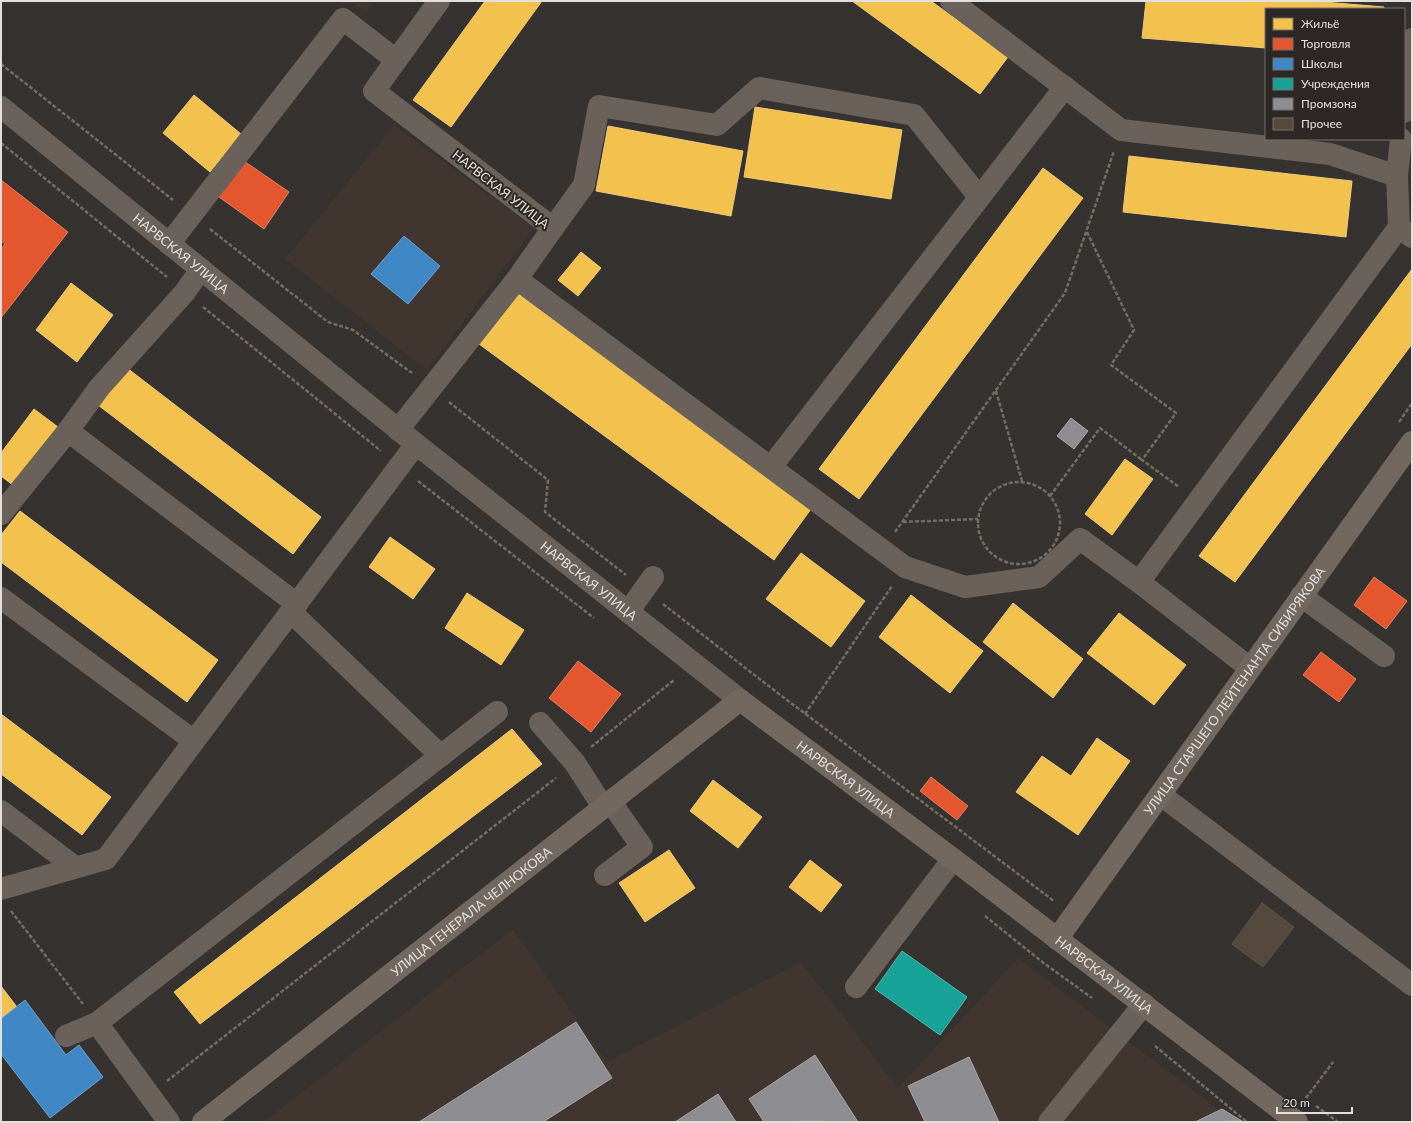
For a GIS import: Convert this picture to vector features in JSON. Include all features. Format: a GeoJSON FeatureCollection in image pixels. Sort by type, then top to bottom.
{"type":"FeatureCollection","features":[{"type":"Feature","properties":{"kind":"main road","name":"УЛИЦА СТАРШЕГО ЛЕЙТЕНАНТА СИБИРЯКОВА"},"geometry":{"type":"LineString","coordinates":[[1057,939],[1412,442]]}},
{"type":"Feature","properties":{"kind":"main road","name":"УЛИЦА ГЕНЕРАЛА ЧЕЛНОКОВА"},"geometry":{"type":"LineString","coordinates":[[203,1122],[740,700]]}},
{"type":"Feature","properties":{"kind":"main road","name":"НАРВСКАЯ УЛИЦА"},"geometry":{"type":"LineString","coordinates":[[740,700],[953,859],[1297,1122]]}},
{"type":"Feature","properties":{"kind":"street","name":"НАРВСКАЯ УЛИЦА"},"geometry":{"type":"LineString","coordinates":[[398,430],[517,279],[553,228],[374,91],[439,1]]}},
{"type":"Feature","properties":{"kind":"street"},"geometry":{"type":"LineString","coordinates":[[951,1],[1121,130],[1330,154],[1397,176]]}},
{"type":"Feature","properties":{"kind":"street"},"geometry":{"type":"LineString","coordinates":[[169,244],[343,19],[396,60]]}},
{"type":"Feature","properties":{"kind":"street"},"geometry":{"type":"LineString","coordinates":[[1405,103],[1412,39]]}},
{"type":"Feature","properties":{"kind":"street"},"geometry":{"type":"LineString","coordinates":[[771,467],[979,197],[1066,87]]}},
{"type":"Feature","properties":{"kind":"street"},"geometry":{"type":"LineString","coordinates":[[553,228],[584,185],[599,106],[717,125],[759,88],[914,115],[979,197]]}},
{"type":"Feature","properties":{"kind":"street","name":"НАРВСКАЯ УЛИЦА"},"geometry":{"type":"LineString","coordinates":[[1,107],[398,430],[740,700]]}},
{"type":"Feature","properties":{"kind":"street"},"geometry":{"type":"LineString","coordinates":[[1139,582],[1198,502],[1405,232],[1397,176],[1401,140]]}},
{"type":"Feature","properties":{"kind":"street"},"geometry":{"type":"LineString","coordinates":[[1,514],[68,431],[99,388],[184,292],[201,269]]}},
{"type":"Feature","properties":{"kind":"street"},"geometry":{"type":"LineString","coordinates":[[517,279],[905,568],[965,587],[1039,578],[1080,539],[1139,582],[1250,668]]}},
{"type":"Feature","properties":{"kind":"street"},"geometry":{"type":"LineString","coordinates":[[68,431],[294,608],[441,756]]}},
{"type":"Feature","properties":{"kind":"street"},"geometry":{"type":"LineString","coordinates":[[1,889],[106,858],[416,444]]}},
{"type":"Feature","properties":{"kind":"street"},"geometry":{"type":"LineString","coordinates":[[628,612],[649,583]]}},
{"type":"Feature","properties":{"kind":"street"},"geometry":{"type":"LineString","coordinates":[[1301,596],[1384,656]]}},
{"type":"Feature","properties":{"kind":"street"},"geometry":{"type":"LineString","coordinates":[[1,598],[194,741]]}},
{"type":"Feature","properties":{"kind":"street"},"geometry":{"type":"LineString","coordinates":[[66,1036],[97,1023],[497,712]]}},
{"type":"Feature","properties":{"kind":"street"},"geometry":{"type":"LineString","coordinates":[[540,723],[575,763],[642,847],[605,875]]}},
{"type":"Feature","properties":{"kind":"street"},"geometry":{"type":"LineString","coordinates":[[1161,795],[1412,985]]}},
{"type":"Feature","properties":{"kind":"street"},"geometry":{"type":"LineString","coordinates":[[1,811],[75,867]]}},
{"type":"Feature","properties":{"kind":"street"},"geometry":{"type":"LineString","coordinates":[[856,987],[953,859]]}},
{"type":"Feature","properties":{"kind":"street"},"geometry":{"type":"LineString","coordinates":[[1049,1122],[1144,1004]]}},
{"type":"Feature","properties":{"kind":"street"},"geometry":{"type":"LineString","coordinates":[[97,1023],[169,1122]]}},
{"type":"Feature","properties":{"kind":"path"},"geometry":{"type":"LineString","coordinates":[[1,64],[328,322],[352,330],[432,388],[548,480],[545,512],[649,583],[805,714],[1054,901]]}},
{"type":"Feature","properties":{"kind":"path"},"geometry":{"type":"LineString","coordinates":[[882,551],[1065,293],[1121,130]]}},
{"type":"Feature","properties":{"kind":"path"},"geometry":{"type":"LineString","coordinates":[[1,143],[399,466],[594,618]]}},
{"type":"Feature","properties":{"kind":"path"},"geometry":{"type":"LineString","coordinates":[[1087,232],[1134,330],[1111,365],[1176,413],[1142,460]]}},
{"type":"Feature","properties":{"kind":"path"},"geometry":{"type":"LineString","coordinates":[[996,391],[1022,481]]}},
{"type":"Feature","properties":{"kind":"path"},"geometry":{"type":"LineString","coordinates":[[1050,496],[1100,428],[1198,502]]}},
{"type":"Feature","properties":{"kind":"path"},"geometry":{"type":"LineString","coordinates":[[1022,481],[1032,483],[1044,490],[1050,496],[1059,513],[1060,526],[1057,539],[1049,551],[1038,559],[1026,564],[1012,564],[999,559],[988,551],[981,539],[978,519],[984,500],[994,490],[1005,483],[1022,481]]}},
{"type":"Feature","properties":{"kind":"path"},"geometry":{"type":"LineString","coordinates":[[902,522],[978,519]]}},
{"type":"Feature","properties":{"kind":"path"},"geometry":{"type":"LineString","coordinates":[[805,714],[905,568]]}},
{"type":"Feature","properties":{"kind":"path"},"geometry":{"type":"LineString","coordinates":[[668,675],[680,685]]}},
{"type":"Feature","properties":{"kind":"path"},"geometry":{"type":"LineString","coordinates":[[162,1085],[575,763],[589,749],[674,680]]}},
{"type":"Feature","properties":{"kind":"path"},"geometry":{"type":"LineString","coordinates":[[11,911],[97,1023]]}},
{"type":"Feature","properties":{"kind":"path"},"geometry":{"type":"LineString","coordinates":[[980,912],[1041,961],[1097,1002]]}},
{"type":"Feature","properties":{"kind":"path"},"geometry":{"type":"LineString","coordinates":[[1128,1024],[1247,1122]]}},
{"type":"Feature","properties":{"kind":"path"},"geometry":{"type":"LineString","coordinates":[[1306,1098],[1333,1062]]}},
{"type":"Feature","properties":{"kind":"shaded area"},"geometry":{"type":"Polygon","coordinates":[[[337,1],[375,1],[367,12],[354,4],[341,4],[337,1]]]}},
{"type":"Feature","properties":{"kind":"shaded area"},"geometry":{"type":"Polygon","coordinates":[[[394,125],[534,228],[427,370],[285,259],[394,125]]]}},
{"type":"Feature","properties":{"kind":"shaded area"},"geometry":{"type":"Polygon","coordinates":[[[513,929],[607,1062],[801,962],[898,1088],[1018,958],[1235,1122],[264,1122],[513,929]]]}},
{"type":"Feature","properties":{"kind":"building: Жильё"},"geometry":{"type":"Polygon","coordinates":[[[485,1],[542,1],[451,127],[413,100],[485,1]]]}},
{"type":"Feature","properties":{"kind":"building: Жильё"},"geometry":{"type":"Polygon","coordinates":[[[852,1],[931,1],[1008,57],[980,94],[852,1]]]}},
{"type":"Feature","properties":{"kind":"building: Жильё"},"geometry":{"type":"Polygon","coordinates":[[[1146,1],[1312,1],[1384,7],[1265,8],[1265,48],[1142,38],[1146,1]]]}},
{"type":"Feature","properties":{"kind":"building: Жильё"},"geometry":{"type":"Polygon","coordinates":[[[194,95],[241,134],[210,172],[163,133],[194,95]]]}},
{"type":"Feature","properties":{"kind":"building: Жильё"},"geometry":{"type":"Polygon","coordinates":[[[755,107],[902,130],[891,199],[744,177],[755,107]]]}},
{"type":"Feature","properties":{"kind":"building: Жильё"},"geometry":{"type":"Polygon","coordinates":[[[608,126],[743,151],[731,216],[596,191],[608,126]]]}},
{"type":"Feature","properties":{"kind":"building: Жильё"},"geometry":{"type":"Polygon","coordinates":[[[1129,156],[1352,181],[1346,237],[1123,212],[1129,156]]]}},
{"type":"Feature","properties":{"kind":"building: Жильё"},"geometry":{"type":"Polygon","coordinates":[[[1043,168],[1083,198],[859,499],[819,469],[1043,168]]]}},
{"type":"Feature","properties":{"kind":"building: Жильё"},"geometry":{"type":"Polygon","coordinates":[[[581,252],[601,268],[578,296],[558,280],[581,252]]]}},
{"type":"Feature","properties":{"kind":"building: Жильё"},"geometry":{"type":"Polygon","coordinates":[[[1412,269],[1412,344],[1235,582],[1199,556],[1412,269]]]}},
{"type":"Feature","properties":{"kind":"building: Жильё"},"geometry":{"type":"Polygon","coordinates":[[[71,283],[113,315],[77,362],[36,330],[71,283]]]}},
{"type":"Feature","properties":{"kind":"building: Жильё"},"geometry":{"type":"Polygon","coordinates":[[[517,293],[811,509],[774,560],[479,344],[517,293]]]}},
{"type":"Feature","properties":{"kind":"building: Жильё"},"geometry":{"type":"Polygon","coordinates":[[[127,368],[321,517],[293,554],[98,405],[127,368]]]}},
{"type":"Feature","properties":{"kind":"building: Жильё"},"geometry":{"type":"Polygon","coordinates":[[[34,409],[62,430],[18,489],[1,476],[1,453],[34,409]]]}},
{"type":"Feature","properties":{"kind":"building: Жильё"},"geometry":{"type":"Polygon","coordinates":[[[1125,459],[1153,479],[1112,535],[1085,514],[1125,459]]]}},
{"type":"Feature","properties":{"kind":"building: Жильё"},"geometry":{"type":"Polygon","coordinates":[[[20,511],[218,660],[187,702],[1,562],[1,535],[20,511]]]}},
{"type":"Feature","properties":{"kind":"building: Жильё"},"geometry":{"type":"Polygon","coordinates":[[[390,537],[435,569],[413,599],[369,567],[390,537]]]}},
{"type":"Feature","properties":{"kind":"building: Жильё"},"geometry":{"type":"Polygon","coordinates":[[[801,553],[865,601],[831,647],[766,599],[801,553]]]}},
{"type":"Feature","properties":{"kind":"building: Жильё"},"geometry":{"type":"Polygon","coordinates":[[[467,593],[524,630],[501,665],[445,628],[467,593]]]}},
{"type":"Feature","properties":{"kind":"building: Жильё"},"geometry":{"type":"Polygon","coordinates":[[[911,595],[983,651],[950,693],[879,637],[911,595]]]}},
{"type":"Feature","properties":{"kind":"building: Жильё"},"geometry":{"type":"Polygon","coordinates":[[[1013,603],[1083,659],[1053,698],[983,642],[1013,603]]]}},
{"type":"Feature","properties":{"kind":"building: Жильё"},"geometry":{"type":"Polygon","coordinates":[[[1119,613],[1186,665],[1154,705],[1087,653],[1119,613]]]}},
{"type":"Feature","properties":{"kind":"building: Жильё"},"geometry":{"type":"Polygon","coordinates":[[[1,714],[111,797],[82,835],[1,774],[1,714]]]}},
{"type":"Feature","properties":{"kind":"building: Жильё"},"geometry":{"type":"Polygon","coordinates":[[[512,729],[542,764],[200,1024],[174,992],[512,729]]]}},
{"type":"Feature","properties":{"kind":"building: Жильё"},"geometry":{"type":"Polygon","coordinates":[[[1097,738],[1130,761],[1078,835],[1016,792],[1042,756],[1071,776],[1097,738]]]}},
{"type":"Feature","properties":{"kind":"building: Жильё"},"geometry":{"type":"Polygon","coordinates":[[[713,780],[762,817],[738,848],[690,811],[713,780]]]}},
{"type":"Feature","properties":{"kind":"building: Жильё"},"geometry":{"type":"Polygon","coordinates":[[[669,850],[695,888],[645,922],[619,883],[669,850]]]}},
{"type":"Feature","properties":{"kind":"building: Жильё"},"geometry":{"type":"Polygon","coordinates":[[[810,860],[842,885],[821,912],[789,887],[810,860]]]}},
{"type":"Feature","properties":{"kind":"building: Жильё"},"geometry":{"type":"Polygon","coordinates":[[[1,986],[17,1007],[1,1019],[1,986]]]}},
{"type":"Feature","properties":{"kind":"building: Торговля"},"geometry":{"type":"Polygon","coordinates":[[[244,161],[289,192],[264,229],[219,197],[244,161]]]}},
{"type":"Feature","properties":{"kind":"building: Торговля"},"geometry":{"type":"Polygon","coordinates":[[[1,180],[68,232],[1,318],[1,249],[5,244],[1,241],[1,180]]]}},
{"type":"Feature","properties":{"kind":"building: Торговля"},"geometry":{"type":"Polygon","coordinates":[[[1374,577],[1407,601],[1386,629],[1354,605],[1374,577]]]}},
{"type":"Feature","properties":{"kind":"building: Торговля"},"geometry":{"type":"Polygon","coordinates":[[[1321,652],[1356,679],[1339,702],[1303,675],[1321,652]]]}},
{"type":"Feature","properties":{"kind":"building: Торговля"},"geometry":{"type":"Polygon","coordinates":[[[578,661],[621,694],[591,732],[549,698],[578,661]]]}},
{"type":"Feature","properties":{"kind":"building: Торговля"},"geometry":{"type":"Polygon","coordinates":[[[931,777],[968,806],[957,820],[920,791],[931,777]]]}},
{"type":"Feature","properties":{"kind":"building: Школы"},"geometry":{"type":"Polygon","coordinates":[[[404,236],[440,266],[408,304],[371,274],[404,236]]]}},
{"type":"Feature","properties":{"kind":"building: Школы"},"geometry":{"type":"Polygon","coordinates":[[[25,1000],[66,1055],[79,1045],[103,1077],[50,1118],[1,1054],[1,1019],[25,1000]]]}},
{"type":"Feature","properties":{"kind":"building: Учреждения"},"geometry":{"type":"Polygon","coordinates":[[[902,951],[967,997],[940,1035],[875,989],[902,951]]]}},
{"type":"Feature","properties":{"kind":"building: Промзона"},"geometry":{"type":"Polygon","coordinates":[[[1071,418],[1088,431],[1074,449],[1057,436],[1071,418]]]}},
{"type":"Feature","properties":{"kind":"building: Промзона"},"geometry":{"type":"Polygon","coordinates":[[[576,1022],[612,1078],[543,1122],[419,1122],[576,1022]]]}},
{"type":"Feature","properties":{"kind":"building: Промзона"},"geometry":{"type":"Polygon","coordinates":[[[815,1055],[858,1122],[764,1122],[749,1099],[815,1055]]]}},
{"type":"Feature","properties":{"kind":"building: Промзона"},"geometry":{"type":"Polygon","coordinates":[[[969,1057],[999,1122],[925,1122],[908,1086],[969,1057]]]}},
{"type":"Feature","properties":{"kind":"building: Промзона"},"geometry":{"type":"Polygon","coordinates":[[[718,1094],[736,1122],[675,1122],[718,1094]]]}},
{"type":"Feature","properties":{"kind":"building: Промзона"},"geometry":{"type":"Polygon","coordinates":[[[1222,1109],[1242,1121],[1195,1122],[1222,1109]]]}},
{"type":"Feature","properties":{"kind":"building: Прочее"},"geometry":{"type":"Polygon","coordinates":[[[1262,903],[1294,927],[1263,967],[1232,944],[1262,903]]]}}]}
